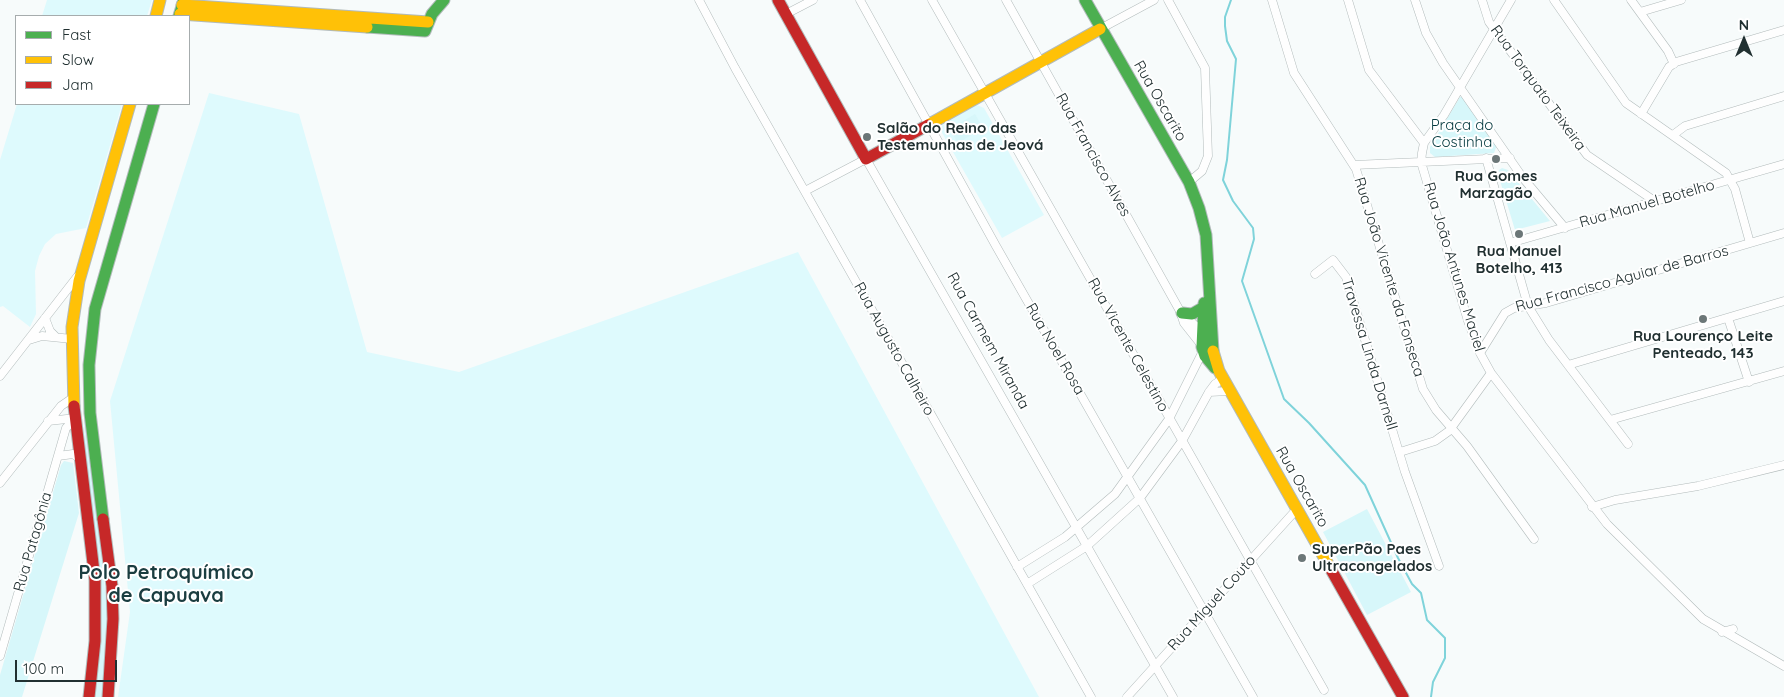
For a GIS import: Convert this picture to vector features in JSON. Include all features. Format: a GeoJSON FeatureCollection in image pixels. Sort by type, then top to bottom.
{"type":"FeatureCollection","features":[{"type":"Feature","properties":{"kind":"main road"},"geometry":{"type":"LineString","coordinates":[[156,15],[160,0]]}},
{"type":"Feature","properties":{"kind":"main road"},"geometry":{"type":"LineString","coordinates":[[181,9],[427,26],[444,0]]}},
{"type":"Feature","properties":{"kind":"main road","name":"Rua Carmem Miranda"},"geometry":{"type":"LineString","coordinates":[[778,0],[866,159]]}},
{"type":"Feature","properties":{"kind":"main road","name":"Rua Oscarito"},"geometry":{"type":"LineString","coordinates":[[1085,0],[1189,182],[1204,224],[1207,279],[1211,306],[1206,344]]}},
{"type":"Feature","properties":{"kind":"main road"},"geometry":{"type":"LineString","coordinates":[[866,159],[1042,63],[1100,29]]}},
{"type":"Feature","properties":{"kind":"main road"},"geometry":{"type":"LineString","coordinates":[[89,697],[95,641],[95,580],[76,418],[72,339],[75,304],[82,270],[130,105]]}},
{"type":"Feature","properties":{"kind":"main road"},"geometry":{"type":"LineString","coordinates":[[108,697],[113,620],[112,586],[90,413],[89,365],[93,317],[154,105]]}},
{"type":"Feature","properties":{"kind":"main road","name":"Rua Oscarito"},"geometry":{"type":"LineString","coordinates":[[1207,279],[1204,307],[1206,344],[1229,391],[1403,697]]}},
{"type":"Feature","properties":{"kind":"main road"},"geometry":{"type":"LineString","coordinates":[[1181,312],[1192,314],[1204,307]]}},
{"type":"Feature","properties":{"kind":"main road"},"geometry":{"type":"LineString","coordinates":[[72,339],[80,334],[93,317]]}},
{"type":"Feature","properties":{"kind":"street","name":"Rua Augusto Calheiro"},"geometry":{"type":"LineString","coordinates":[[699,0],[1091,697]]}},
{"type":"Feature","properties":{"kind":"street"},"geometry":{"type":"LineString","coordinates":[[786,14],[813,0]]}},
{"type":"Feature","properties":{"kind":"street","name":"Rua Noel Rosa"},"geometry":{"type":"LineString","coordinates":[[860,0],[996,246],[1253,697]]}},
{"type":"Feature","properties":{"kind":"street","name":"Rua Vicente Celestino"},"geometry":{"type":"LineString","coordinates":[[932,0],[1324,690]]}},
{"type":"Feature","properties":{"kind":"street","name":"Rua Francisco Alves"},"geometry":{"type":"LineString","coordinates":[[1006,0],[1181,312],[1206,344]]}},
{"type":"Feature","properties":{"kind":"street"},"geometry":{"type":"LineString","coordinates":[[1100,29],[1154,0]]}},
{"type":"Feature","properties":{"kind":"street"},"geometry":{"type":"LineString","coordinates":[[1168,0],[1205,68],[1208,156],[1202,171],[1189,182]]}},
{"type":"Feature","properties":{"kind":"street","name":"Rua João Vicente da Fonseca"},"geometry":{"type":"LineString","coordinates":[[1272,0],[1294,73],[1354,165],[1423,389],[1436,410],[1453,428],[1534,539]]}},
{"type":"Feature","properties":{"kind":"street"},"geometry":{"type":"LineString","coordinates":[[1348,0],[1369,70],[1424,143]]}},
{"type":"Feature","properties":{"kind":"street"},"geometry":{"type":"LineString","coordinates":[[1415,0],[1430,43],[1523,178],[1565,228]]}},
{"type":"Feature","properties":{"kind":"street","name":"Rua Torquato Teixeira"},"geometry":{"type":"LineString","coordinates":[[1482,0],[1489,22],[1587,155],[1656,202]]}},
{"type":"Feature","properties":{"kind":"street"},"geometry":{"type":"LineString","coordinates":[[1421,162],[1424,143],[1512,0]]}},
{"type":"Feature","properties":{"kind":"street"},"geometry":{"type":"LineString","coordinates":[[1554,0],[1623,99],[1641,114],[1718,166],[1730,180],[1742,212],[1750,243]]}},
{"type":"Feature","properties":{"kind":"street"},"geometry":{"type":"LineString","coordinates":[[1631,0],[1668,51],[1674,64]]}},
{"type":"Feature","properties":{"kind":"street"},"geometry":{"type":"LineString","coordinates":[[1640,12],[1681,0]]}},
{"type":"Feature","properties":{"kind":"street"},"geometry":{"type":"LineString","coordinates":[[1641,114],[1669,67],[1674,64],[1784,30]]}},
{"type":"Feature","properties":{"kind":"street"},"geometry":{"type":"LineString","coordinates":[[1673,135],[1685,126],[1784,96]]}},
{"type":"Feature","properties":{"kind":"street"},"geometry":{"type":"LineString","coordinates":[[1486,158],[1528,306],[1568,365],[1628,444]]}},
{"type":"Feature","properties":{"kind":"street"},"geometry":{"type":"LineString","coordinates":[[1354,165],[1510,158]]}},
{"type":"Feature","properties":{"kind":"street"},"geometry":{"type":"LineString","coordinates":[[805,191],[866,159]]}},
{"type":"Feature","properties":{"kind":"street","name":"Rua Carmem Miranda"},"geometry":{"type":"LineString","coordinates":[[866,159],[1174,697]]}},
{"type":"Feature","properties":{"kind":"street","name":"Rua João Antunes Maciel"},"geometry":{"type":"LineString","coordinates":[[1421,162],[1468,321],[1480,353],[1491,374],[1592,506],[1687,604],[1703,619],[1722,632],[1784,666]]}},
{"type":"Feature","properties":{"kind":"street","name":"Rua Manuel Botelho"},"geometry":{"type":"LineString","coordinates":[[1510,243],[1784,164]]}},
{"type":"Feature","properties":{"kind":"street","name":"Rua Francisco Aguiar de Barros"},"geometry":{"type":"LineString","coordinates":[[1480,353],[1505,313],[1514,308],[1528,306],[1784,233]]}},
{"type":"Feature","properties":{"kind":"street","name":"Travessa Linda Darnell"},"geometry":{"type":"LineString","coordinates":[[1315,274],[1333,260],[1346,277],[1400,452],[1439,566]]}},
{"type":"Feature","properties":{"kind":"street"},"geometry":{"type":"LineString","coordinates":[[0,376],[82,270]]}},
{"type":"Feature","properties":{"kind":"street"},"geometry":{"type":"LineString","coordinates":[[1568,365],[1784,301]]}},
{"type":"Feature","properties":{"kind":"street","name":"Rua Francisco Alves"},"geometry":{"type":"LineString","coordinates":[[1181,312],[1184,323],[1206,344]]}},
{"type":"Feature","properties":{"kind":"street"},"geometry":{"type":"LineString","coordinates":[[45,318],[50,331],[58,338]]}},
{"type":"Feature","properties":{"kind":"street"},"geometry":{"type":"LineString","coordinates":[[1728,318],[1749,382]]}},
{"type":"Feature","properties":{"kind":"street"},"geometry":{"type":"LineString","coordinates":[[27,341],[42,336],[72,339]]}},
{"type":"Feature","properties":{"kind":"street"},"geometry":{"type":"LineString","coordinates":[[1017,567],[1076,528],[1115,494],[1169,419],[1206,344]]}},
{"type":"Feature","properties":{"kind":"street"},"geometry":{"type":"LineString","coordinates":[[1610,420],[1784,371]]}},
{"type":"Feature","properties":{"kind":"street"},"geometry":{"type":"LineString","coordinates":[[1400,452],[1435,441],[1453,428],[1491,374]]}},
{"type":"Feature","properties":{"kind":"street"},"geometry":{"type":"LineString","coordinates":[[1027,584],[1087,546],[1140,498],[1182,441],[1209,392],[1221,375]]}},
{"type":"Feature","properties":{"kind":"street"},"geometry":{"type":"LineString","coordinates":[[1209,392],[1229,391]]}},
{"type":"Feature","properties":{"kind":"street"},"geometry":{"type":"LineString","coordinates":[[0,483],[60,406],[74,397]]}},
{"type":"Feature","properties":{"kind":"street"},"geometry":{"type":"LineString","coordinates":[[48,422],[76,418],[90,413]]}},
{"type":"Feature","properties":{"kind":"street","name":"Rua Patagônia"},"geometry":{"type":"LineString","coordinates":[[0,656],[66,428],[76,418]]}},
{"type":"Feature","properties":{"kind":"street"},"geometry":{"type":"LineString","coordinates":[[58,456],[73,454],[82,460]]}},
{"type":"Feature","properties":{"kind":"street"},"geometry":{"type":"LineString","coordinates":[[1592,506],[1704,484],[1784,464]]}},
{"type":"Feature","properties":{"kind":"street","name":"Rua Miguel Couto"},"geometry":{"type":"LineString","coordinates":[[1127,697],[1297,509]]}},
{"type":"Feature","properties":{"kind":"street"},"geometry":{"type":"LineString","coordinates":[[1722,632],[1734,629]]}},
{"type":"Feature","properties":{"kind":"shaded area"},"geometry":{"type":"Polygon","coordinates":[[[47,0],[152,0],[147,15],[42,15],[47,0]]]}},
{"type":"Feature","properties":{"kind":"shaded area"},"geometry":{"type":"Polygon","coordinates":[[[209,93],[299,114],[367,352],[459,372],[798,252],[1039,697],[118,697],[130,612],[110,401],[209,93]]]}},
{"type":"Feature","properties":{"kind":"shaded area"},"geometry":{"type":"Polygon","coordinates":[[[17,105],[122,105],[86,228],[56,234],[45,244],[39,256],[35,271],[36,314],[30,327],[3,306],[0,307],[0,160],[17,105]]]}},
{"type":"Feature","properties":{"kind":"shaded area"},"geometry":{"type":"Polygon","coordinates":[[[977,105],[984,108],[1044,215],[1002,238],[941,131],[942,125],[977,105]]]}},
{"type":"Feature","properties":{"kind":"green space","name":"Praça do Costinha"},"geometry":{"type":"Polygon","coordinates":[[[1460,97],[1463,97],[1497,145],[1494,153],[1435,157],[1430,153],[1430,147],[1460,97]]]}},
{"type":"Feature","properties":{"kind":"green space"},"geometry":{"type":"Polygon","coordinates":[[[975,114],[983,128],[958,143],[950,129],[975,114]]]}},
{"type":"Feature","properties":{"kind":"green space"},"geometry":{"type":"Polygon","coordinates":[[[1502,168],[1508,170],[1550,221],[1515,230],[1498,174],[1502,168]]]}},
{"type":"Feature","properties":{"kind":"green space"},"geometry":{"type":"Polygon","coordinates":[[[84,420],[87,420],[107,608],[102,697],[94,697],[84,420]]]}},
{"type":"Feature","properties":{"kind":"green space"},"geometry":{"type":"Polygon","coordinates":[[[64,461],[73,463],[79,513],[22,697],[0,697],[0,675],[61,465],[64,461]]]}},
{"type":"Feature","properties":{"kind":"green space"},"geometry":{"type":"Polygon","coordinates":[[[1367,509],[1411,592],[1367,615],[1323,532],[1367,509]]]}},
{"type":"Feature","properties":{"kind":"waterway"},"geometry":{"type":"LineString","coordinates":[[1231,0],[1225,17],[1225,26],[1227,41],[1236,59],[1227,160],[1223,180],[1233,201],[1253,228],[1254,239],[1242,281],[1284,399],[1309,423],[1365,485],[1398,558],[1412,584],[1421,593],[1427,620],[1445,638],[1445,658],[1433,682],[1431,697]]}},
{"type":"Feature","properties":{"kind":"traffic: fast"},"geometry":{"type":"LineString","coordinates":[[179,15],[184,0]]}},
{"type":"Feature","properties":{"kind":"traffic: fast"},"geometry":{"type":"LineString","coordinates":[[367,27],[425,31],[432,14],[444,0]]}},
{"type":"Feature","properties":{"kind":"traffic: fast"},"geometry":{"type":"LineString","coordinates":[[1085,0],[1189,182],[1199,208],[1206,235],[1213,351]]}},
{"type":"Feature","properties":{"kind":"traffic: fast"},"geometry":{"type":"LineString","coordinates":[[103,519],[90,413],[89,365],[95,309],[154,105]]}},
{"type":"Feature","properties":{"kind":"traffic: fast"},"geometry":{"type":"LineString","coordinates":[[1204,303],[1202,347],[1205,356],[1215,368]]}},
{"type":"Feature","properties":{"kind":"traffic: fast"},"geometry":{"type":"LineString","coordinates":[[1182,313],[1192,314],[1204,307]]}},
{"type":"Feature","properties":{"kind":"traffic: slow"},"geometry":{"type":"LineString","coordinates":[[156,15],[160,0]]}},
{"type":"Feature","properties":{"kind":"traffic: slow"},"geometry":{"type":"LineString","coordinates":[[182,5],[428,22]]}},
{"type":"Feature","properties":{"kind":"traffic: slow"},"geometry":{"type":"LineString","coordinates":[[180,14],[367,27]]}},
{"type":"Feature","properties":{"kind":"traffic: slow"},"geometry":{"type":"LineString","coordinates":[[928,125],[1100,29]]}},
{"type":"Feature","properties":{"kind":"traffic: slow"},"geometry":{"type":"LineString","coordinates":[[74,406],[72,327],[79,281],[130,105]]}},
{"type":"Feature","properties":{"kind":"traffic: slow"},"geometry":{"type":"LineString","coordinates":[[1213,351],[1219,371],[1329,566]]}},
{"type":"Feature","properties":{"kind":"traffic: jam"},"geometry":{"type":"LineString","coordinates":[[778,0],[866,159],[928,125]]}},
{"type":"Feature","properties":{"kind":"traffic: jam"},"geometry":{"type":"LineString","coordinates":[[74,406],[95,580],[95,641],[89,697]]}},
{"type":"Feature","properties":{"kind":"traffic: jam"},"geometry":{"type":"LineString","coordinates":[[103,519],[112,586],[113,619],[108,697]]}},
{"type":"Feature","properties":{"kind":"traffic: jam"},"geometry":{"type":"LineString","coordinates":[[1329,566],[1403,697]]}},
{"type":"Feature","properties":{"kind":"place","name":"Salão do Reino das Testemunhas de Jeová"},"geometry":{"type":"Point","coordinates":[867,137]}},
{"type":"Feature","properties":{"kind":"place","name":"Rua Gomes Marzagão"},"geometry":{"type":"Point","coordinates":[1496,159]}},
{"type":"Feature","properties":{"kind":"place","name":"Rua Manuel Botelho, 413"},"geometry":{"type":"Point","coordinates":[1519,234]}},
{"type":"Feature","properties":{"kind":"place","name":"Rua Lourenço Leite Penteado, 143"},"geometry":{"type":"Point","coordinates":[1703,319]}},
{"type":"Feature","properties":{"kind":"place","name":"SuperPão Paes Ultracongelados"},"geometry":{"type":"Point","coordinates":[1302,558]}},
{"type":"Feature","properties":{"kind":"district","name":"Polo Petroquímico de Capuava"},"geometry":{"type":"Point","coordinates":[166,584]}}]}
